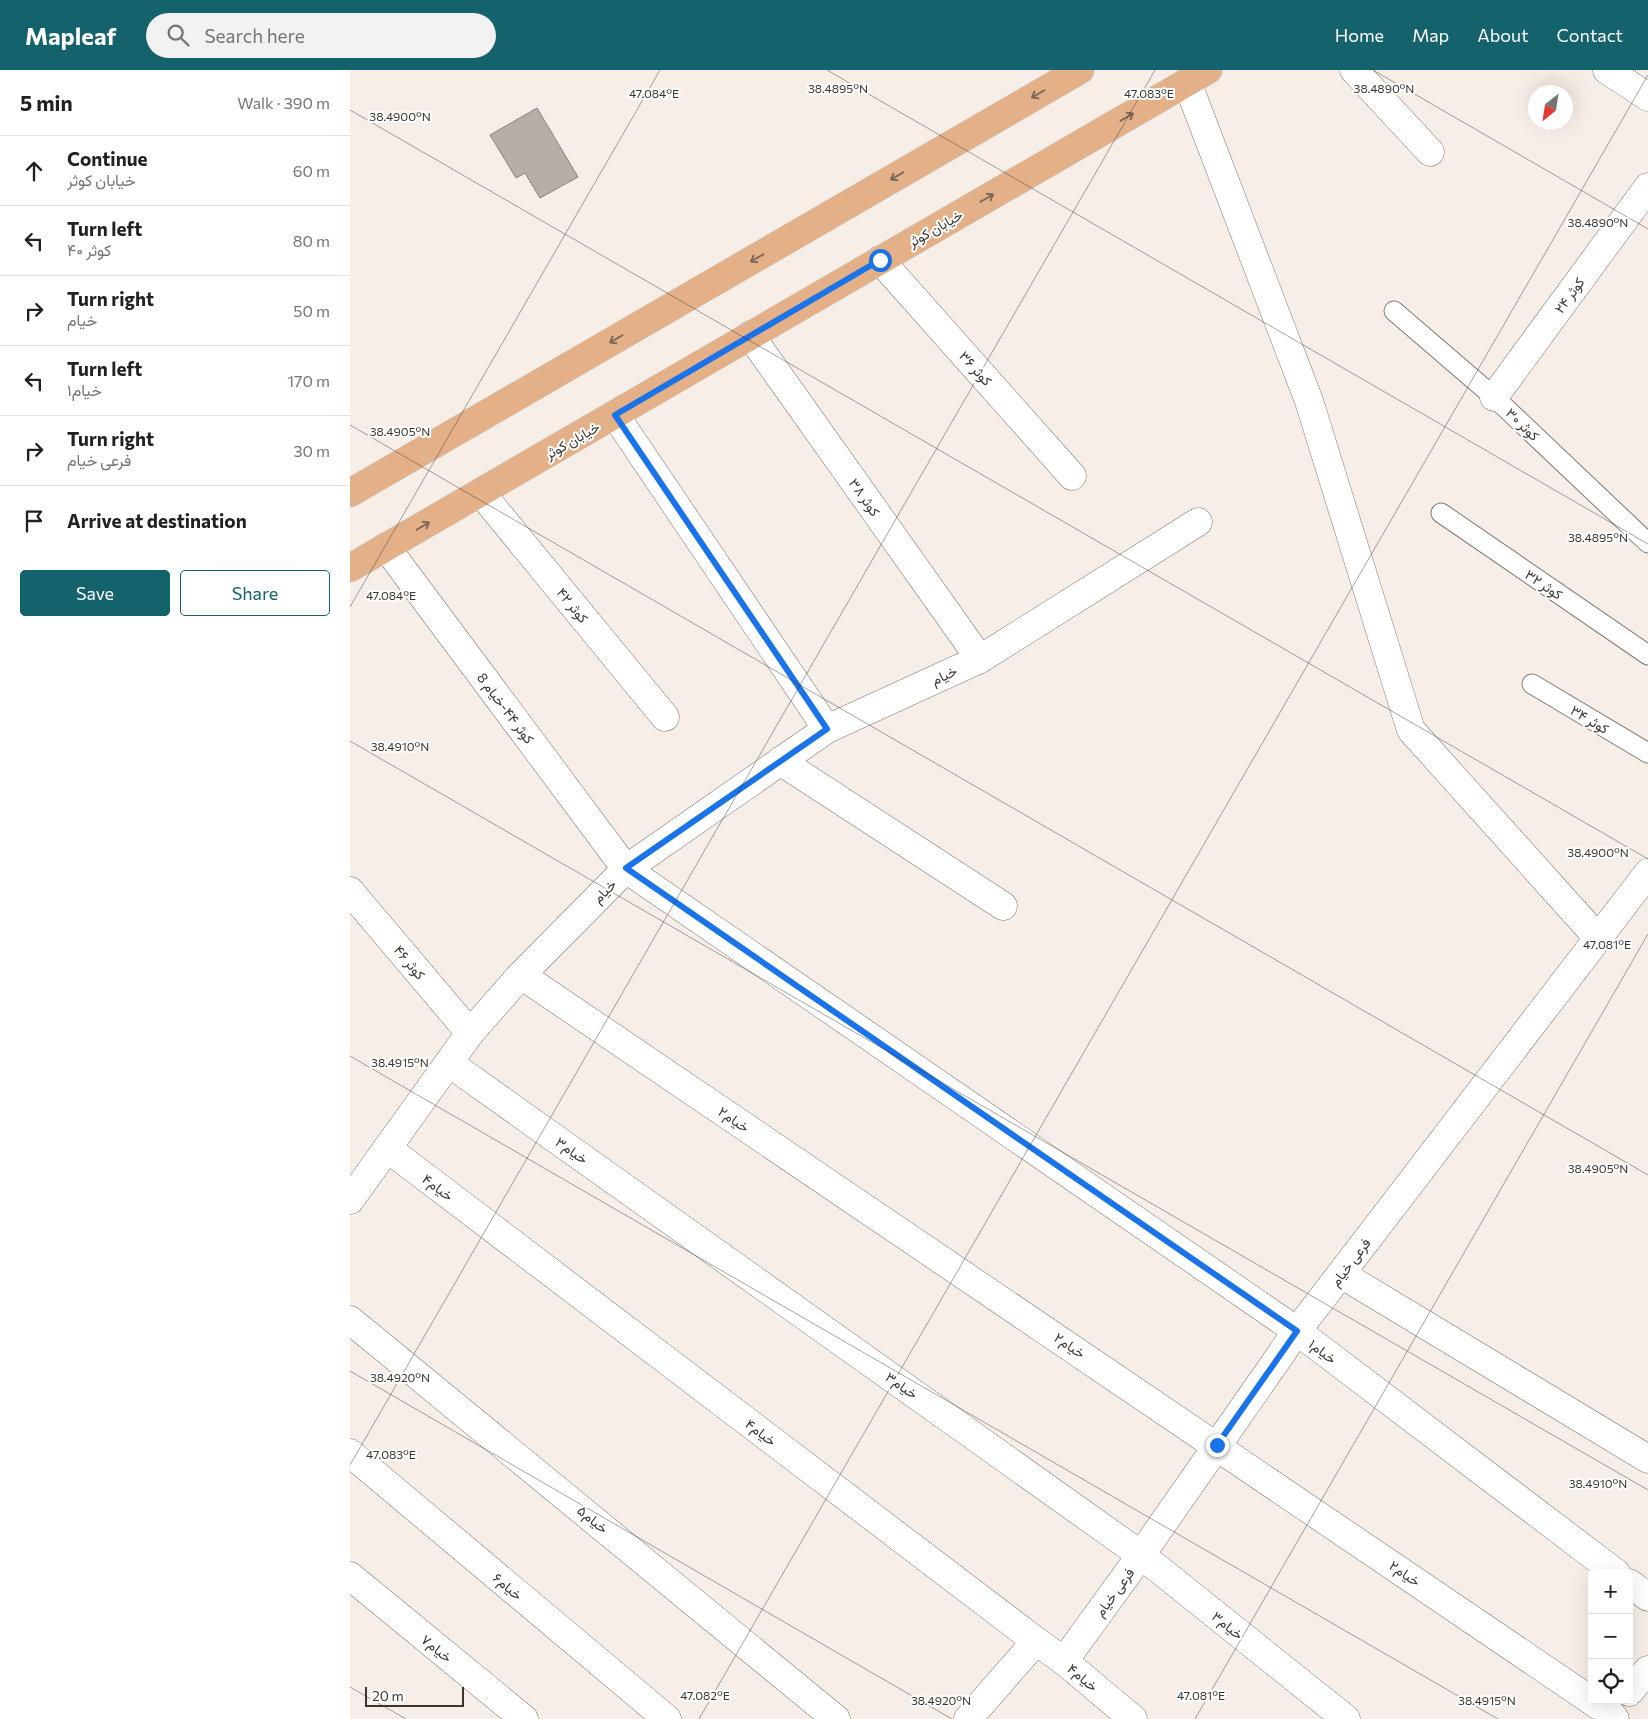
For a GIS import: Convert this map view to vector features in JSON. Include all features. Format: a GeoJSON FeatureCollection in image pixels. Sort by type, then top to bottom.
{"type":"FeatureCollection","features":[{"type":"Feature","properties":{"kind":"main road"},"geometry":{"type":"LineString","coordinates":[[350,493],[1080,70]]}},
{"type":"Feature","properties":{"kind":"main road","name":"خیابان کوثر"},"geometry":{"type":"LineString","coordinates":[[350,568],[880,260],[1192,74]]}},
{"type":"Feature","properties":{"kind":"street"},"geometry":{"type":"LineString","coordinates":[[1354,70],[1430,152]]}},
{"type":"Feature","properties":{"kind":"street"},"geometry":{"type":"LineString","coordinates":[[1607,70],[1648,97]]}},
{"type":"Feature","properties":{"kind":"street"},"geometry":{"type":"LineString","coordinates":[[1192,74],[1309,401],[1411,730],[1598,938]]}},
{"type":"Feature","properties":{"kind":"street","name":"کوثر ۲۴"},"geometry":{"type":"LineString","coordinates":[[1494,397],[1646,193]]}},
{"type":"Feature","properties":{"kind":"street","name":"کوثر ۳۶"},"geometry":{"type":"LineString","coordinates":[[880,260],[1072,476]]}},
{"type":"Feature","properties":{"kind":"street","name":"کوثر ۳۸"},"geometry":{"type":"LineString","coordinates":[[750,335],[980,659]]}},
{"type":"Feature","properties":{"kind":"street"},"geometry":{"type":"LineString","coordinates":[[615,415],[827,729]]}},
{"type":"Feature","properties":{"kind":"street","name":"کوثر ۴۲"},"geometry":{"type":"LineString","coordinates":[[481,493],[665,717]]}},
{"type":"Feature","properties":{"kind":"street","name":"خیام"},"geometry":{"type":"LineString","coordinates":[[350,1200],[470,1033],[521,975],[626,868],[827,729],[980,659],[1198,522]]}},
{"type":"Feature","properties":{"kind":"street","name":"کوثر ۴۴-خیام 8"},"geometry":{"type":"LineString","coordinates":[[386,547],[626,868]]}},
{"type":"Feature","properties":{"kind":"street"},"geometry":{"type":"LineString","coordinates":[[780,761],[1003,906]]}},
{"type":"Feature","properties":{"kind":"street","name":"خیام۱"},"geometry":{"type":"LineString","coordinates":[[626,868],[1297,1331],[1611,1569]]}},
{"type":"Feature","properties":{"kind":"street","name":"فرعی خیام"},"geometry":{"type":"LineString","coordinates":[[1064,1661],[1141,1555],[1297,1331],[1648,873]]}},
{"type":"Feature","properties":{"kind":"street","name":"کوثر ۴۶"},"geometry":{"type":"LineString","coordinates":[[350,892],[470,1033]]}},
{"type":"Feature","properties":{"kind":"street","name":"خیام۲"},"geometry":{"type":"LineString","coordinates":[[521,975],[1614,1713]]}},
{"type":"Feature","properties":{"kind":"street","name":"خیام۳"},"geometry":{"type":"LineString","coordinates":[[449,1063],[1141,1555],[1346,1719]]}},
{"type":"Feature","properties":{"kind":"street","name":"خیام۴"},"geometry":{"type":"LineString","coordinates":[[386,1148],[1064,1661],[1133,1719]]}},
{"type":"Feature","properties":{"kind":"street"},"geometry":{"type":"LineString","coordinates":[[1341,1274],[1648,1459]]}},
{"type":"Feature","properties":{"kind":"street","name":"خیام۵"},"geometry":{"type":"LineString","coordinates":[[350,1320],[836,1719]]}},
{"type":"Feature","properties":{"kind":"street","name":"خیام۶"},"geometry":{"type":"LineString","coordinates":[[350,1453],[667,1719]]}},
{"type":"Feature","properties":{"kind":"street","name":"خیام۷"},"geometry":{"type":"LineString","coordinates":[[350,1576],[524,1719]]}},
{"type":"Feature","properties":{"kind":"street"},"geometry":{"type":"LineString","coordinates":[[1633,1586],[1648,1597]]}},
{"type":"Feature","properties":{"kind":"street"},"geometry":{"type":"LineString","coordinates":[[968,1719],[1036,1641]]}},
{"type":"Feature","properties":{"kind":"street"},"geometry":{"type":"LineString","coordinates":[[1633,1687],[1648,1670]]}},
{"type":"Feature","properties":{"kind":"lane","name":"کوثر ۳۰"},"geometry":{"type":"LineString","coordinates":[[1394,311],[1494,397],[1644,531]]}},
{"type":"Feature","properties":{"kind":"lane","name":"کوثر ۳۲"},"geometry":{"type":"LineString","coordinates":[[1441,513],[1648,655]]}},
{"type":"Feature","properties":{"kind":"lane","name":"کوثر ۳۴"},"geometry":{"type":"LineString","coordinates":[[1532,684],[1648,753]]}},
{"type":"Feature","properties":{"kind":"building"},"geometry":{"type":"Polygon","coordinates":[[[537,108],[578,177],[540,198],[525,173],[516,178],[490,135],[537,108]]]}},
{"type":"Feature","properties":{"kind":"route"},"geometry":{"type":"LineString","coordinates":[[880,260],[615,415],[827,729],[626,868],[1297,1331],[1217,1445]]}}]}
